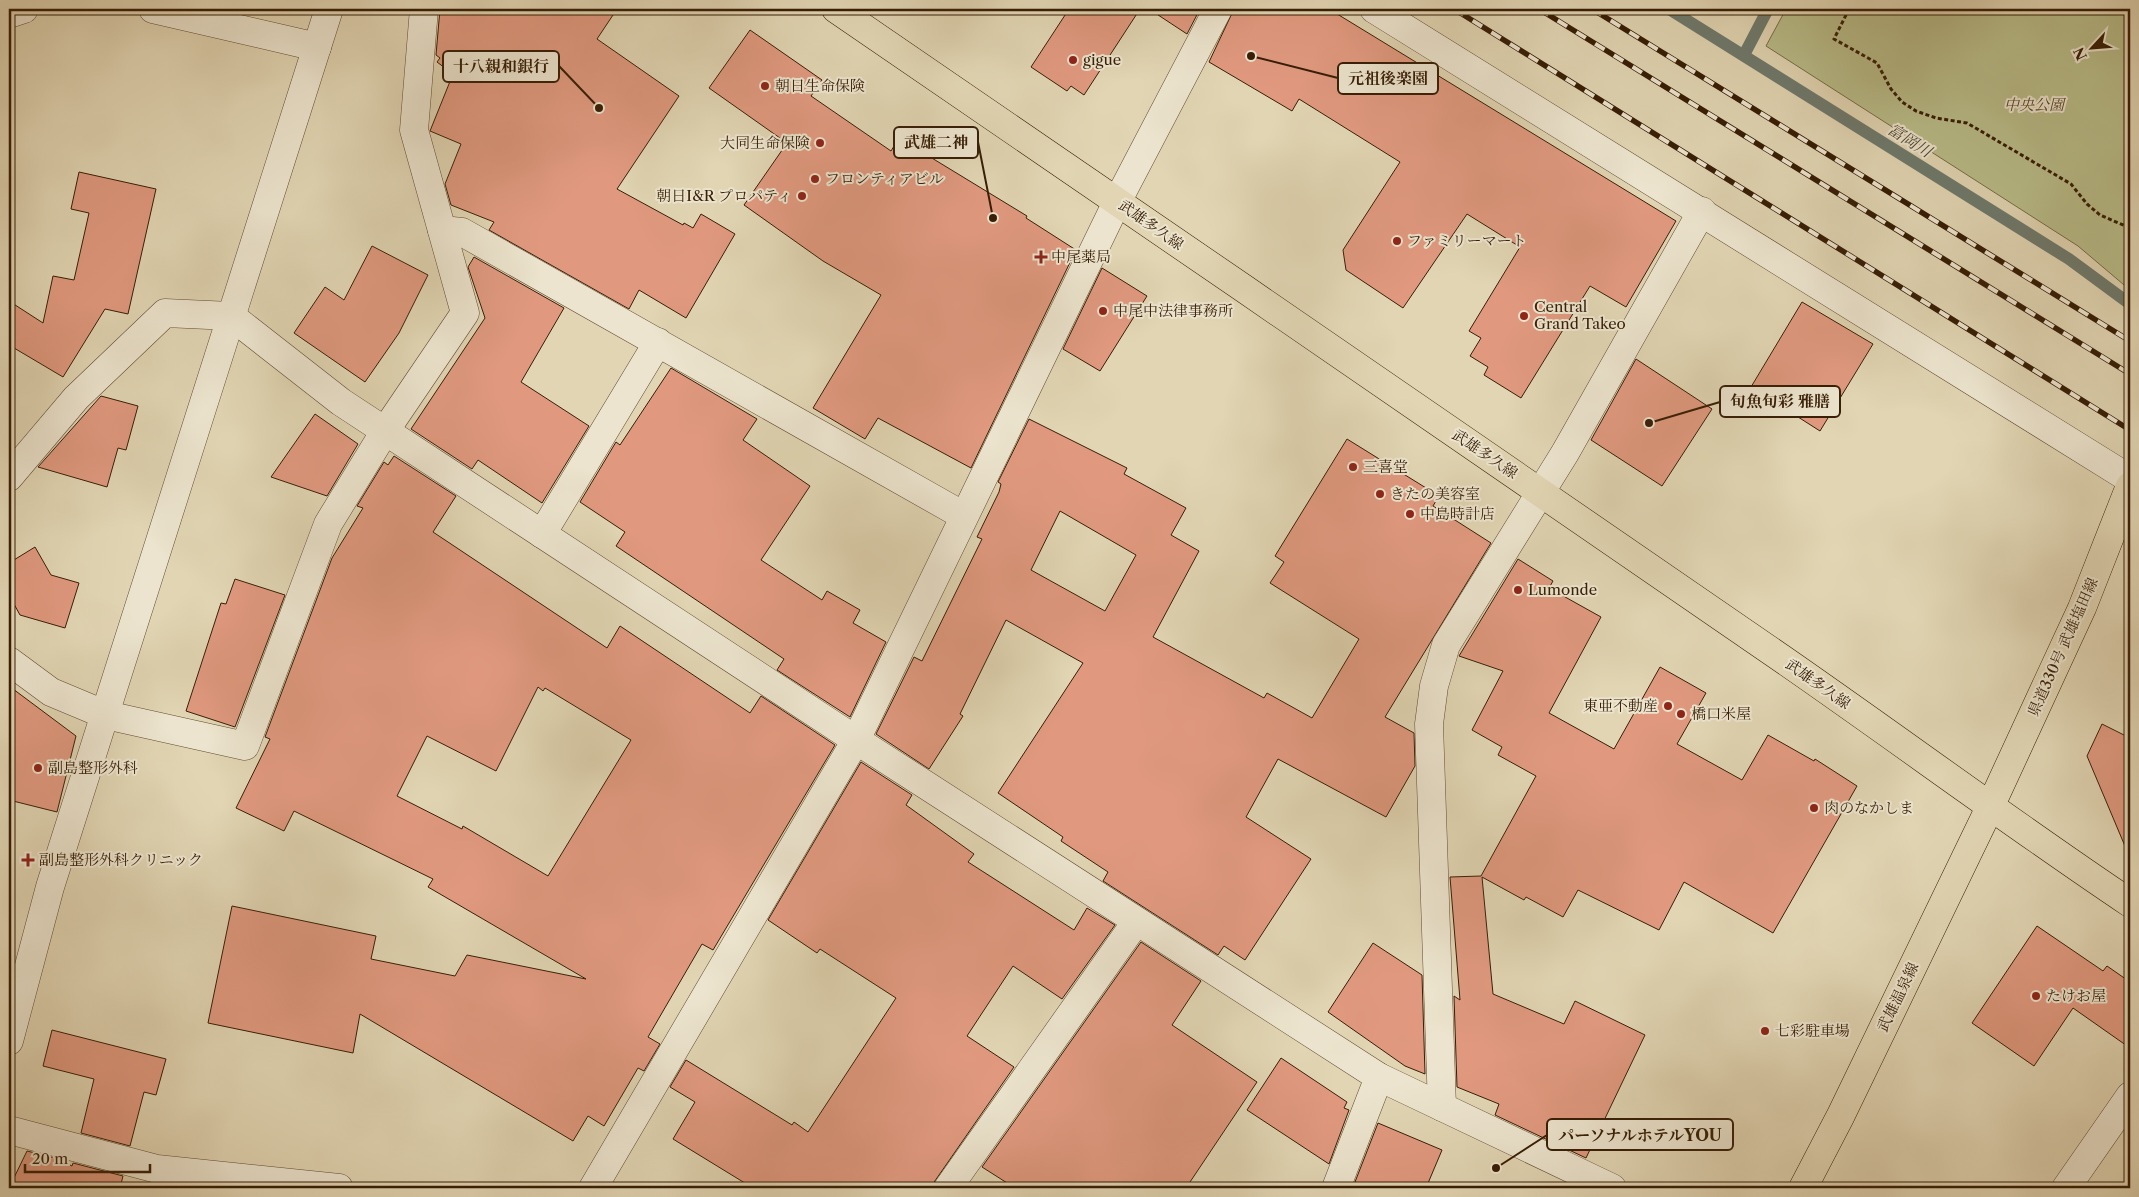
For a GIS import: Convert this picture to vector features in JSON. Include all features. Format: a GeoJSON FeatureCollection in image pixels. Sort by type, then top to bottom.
{"type":"FeatureCollection","features":[{"type":"Feature","properties":{"kind":"main road","name":"武雄多久線"},"geometry":{"type":"LineString","coordinates":[[836,9],[1540,492],[2130,904]]}},
{"type":"Feature","properties":{"kind":"main road","name":"県道330号 武雄塩田線"},"geometry":{"type":"LineString","coordinates":[[1990,805],[2082,608],[2130,486]]}},
{"type":"Feature","properties":{"kind":"main road","name":"武雄温泉線"},"geometry":{"type":"LineString","coordinates":[[1803,1188],[1841,1115],[1990,805]]}},
{"type":"Feature","properties":{"kind":"street"},"geometry":{"type":"LineString","coordinates":[[9,14],[24,9]]}},
{"type":"Feature","properties":{"kind":"street"},"geometry":{"type":"LineString","coordinates":[[153,9],[317,47]]}},
{"type":"Feature","properties":{"kind":"street"},"geometry":{"type":"LineString","coordinates":[[9,1041],[50,886],[106,715],[230,316],[330,9]]}},
{"type":"Feature","properties":{"kind":"street"},"geometry":{"type":"LineString","coordinates":[[9,661],[51,692],[106,715],[245,746],[328,524],[385,430],[464,314],[414,130],[424,9]]}},
{"type":"Feature","properties":{"kind":"street"},"geometry":{"type":"LineString","coordinates":[[593,1188],[856,740],[1117,202],[1218,9]]}},
{"type":"Feature","properties":{"kind":"street"},"geometry":{"type":"LineString","coordinates":[[1374,9],[2130,478]]}},
{"type":"Feature","properties":{"kind":"street"},"geometry":{"type":"LineString","coordinates":[[1442,1107],[1430,724],[1434,686],[1446,645],[1565,453],[1702,211]]}},
{"type":"Feature","properties":{"kind":"street"},"geometry":{"type":"LineString","coordinates":[[442,230],[462,232],[964,516]]}},
{"type":"Feature","properties":{"kind":"street"},"geometry":{"type":"LineString","coordinates":[[9,477],[76,398],[166,313],[230,316],[341,402],[856,740],[1379,1077],[1612,1188]]}},
{"type":"Feature","properties":{"kind":"street"},"geometry":{"type":"LineString","coordinates":[[542,534],[658,342]]}},
{"type":"Feature","properties":{"kind":"street"},"geometry":{"type":"LineString","coordinates":[[948,1188],[1136,922]]}},
{"type":"Feature","properties":{"kind":"street"},"geometry":{"type":"LineString","coordinates":[[1336,1188],[1379,1077]]}},
{"type":"Feature","properties":{"kind":"street"},"geometry":{"type":"LineString","coordinates":[[2066,1188],[2130,1096]]}},
{"type":"Feature","properties":{"kind":"street"},"geometry":{"type":"LineString","coordinates":[[9,1130],[157,1169],[338,1188]]}},
{"type":"Feature","properties":{"kind":"path"},"geometry":{"type":"LineString","coordinates":[[1849,9],[1834,39],[1877,63],[1891,89],[1902,102],[1916,112],[1936,118],[1967,123],[2071,184],[2087,204],[2100,215],[2130,228]]}},
{"type":"Feature","properties":{"kind":"green space","name":"中央公園"},"geometry":{"type":"Polygon","coordinates":[[[1786,9],[2130,9],[2130,290],[2078,246],[1766,46],[1786,9]]]}},
{"type":"Feature","properties":{"kind":"building"},"geometry":{"type":"Polygon","coordinates":[[[440,9],[617,9],[597,39],[679,96],[617,189],[683,225],[684,223],[693,228],[701,214],[735,234],[686,318],[639,290],[629,309],[489,230],[494,222],[451,205],[445,184],[461,144],[430,131],[453,74],[437,62],[440,58],[436,55],[440,9]]]}},
{"type":"Feature","properties":{"kind":"building"},"geometry":{"type":"Polygon","coordinates":[[[1069,9],[1140,9],[1084,95],[1071,86],[1067,91],[1031,67],[1069,9]]]}},
{"type":"Feature","properties":{"kind":"building"},"geometry":{"type":"Polygon","coordinates":[[[1149,9],[1200,9],[1187,34],[1149,9]]]}},
{"type":"Feature","properties":{"kind":"building"},"geometry":{"type":"Polygon","coordinates":[[[1234,9],[1329,9],[1676,221],[1626,307],[1590,286],[1521,398],[1484,375],[1488,367],[1470,356],[1481,338],[1469,331],[1520,247],[1467,214],[1403,308],[1346,270],[1343,250],[1400,162],[1299,99],[1292,111],[1209,62],[1234,9]]]}},
{"type":"Feature","properties":{"kind":"building"},"geometry":{"type":"Polygon","coordinates":[[[750,30],[822,80],[811,96],[891,151],[899,138],[1027,216],[1026,218],[1076,250],[971,468],[878,418],[865,439],[813,408],[881,295],[823,261],[744,205],[787,143],[709,88],[750,30]]]}},
{"type":"Feature","properties":{"kind":"building"},"geometry":{"type":"Polygon","coordinates":[[[79,172],[156,189],[128,314],[105,309],[63,377],[9,345],[9,301],[43,323],[53,276],[74,280],[89,213],[71,209],[79,172]]]}},
{"type":"Feature","properties":{"kind":"building"},"geometry":{"type":"Polygon","coordinates":[[[372,246],[428,275],[399,333],[365,382],[294,333],[325,287],[344,300],[372,246]]]}},
{"type":"Feature","properties":{"kind":"building"},"geometry":{"type":"Polygon","coordinates":[[[474,257],[564,308],[521,382],[589,426],[542,503],[478,460],[472,469],[411,429],[485,318],[468,267],[474,257]]]}},
{"type":"Feature","properties":{"kind":"building"},"geometry":{"type":"Polygon","coordinates":[[[1102,268],[1147,296],[1100,371],[1063,349],[1102,268]]]}},
{"type":"Feature","properties":{"kind":"building"},"geometry":{"type":"Polygon","coordinates":[[[1802,302],[1873,344],[1820,431],[1751,387],[1802,302]]]}},
{"type":"Feature","properties":{"kind":"building"},"geometry":{"type":"Polygon","coordinates":[[[1636,359],[1712,409],[1662,486],[1591,440],[1636,359]]]}},
{"type":"Feature","properties":{"kind":"building"},"geometry":{"type":"Polygon","coordinates":[[[671,368],[757,419],[743,440],[810,486],[761,560],[822,600],[827,591],[860,610],[853,623],[886,642],[850,717],[777,670],[784,659],[616,546],[625,532],[580,502],[616,442],[620,445],[671,368]]]}},
{"type":"Feature","properties":{"kind":"building"},"geometry":{"type":"Polygon","coordinates":[[[101,396],[138,406],[126,450],[118,448],[107,487],[38,467],[101,396]]]}},
{"type":"Feature","properties":{"kind":"building"},"geometry":{"type":"Polygon","coordinates":[[[315,414],[358,444],[327,496],[271,477],[315,414]]]}},
{"type":"Feature","properties":{"kind":"building"},"geometry":{"type":"Polygon","coordinates":[[[1029,419],[1127,468],[1124,474],[1186,508],[1171,535],[1199,551],[1153,637],[1264,698],[1267,693],[1312,718],[1359,639],[1270,583],[1284,562],[1275,556],[1347,439],[1439,496],[1433,506],[1491,543],[1385,717],[1414,733],[1415,766],[1386,817],[1278,759],[1246,817],[1311,859],[1245,960],[1224,946],[1218,955],[1103,881],[1108,872],[1061,841],[1063,837],[998,793],[1083,663],[1006,620],[960,714],[963,716],[929,769],[876,734],[914,657],[922,661],[982,539],[977,537],[999,492],[1001,484],[998,482],[1029,419]],[[1060,511],[1031,570],[1105,611],[1136,555],[1060,511]]]}},
{"type":"Feature","properties":{"kind":"building"},"geometry":{"type":"Polygon","coordinates":[[[394,456],[456,496],[433,532],[607,648],[620,626],[750,713],[761,696],[835,745],[713,950],[702,944],[648,1037],[660,1044],[644,1071],[638,1068],[604,1126],[588,1116],[573,1141],[360,1014],[353,1053],[208,1023],[232,906],[376,936],[371,959],[455,976],[467,955],[586,979],[428,887],[433,879],[294,811],[284,831],[236,808],[270,739],[265,737],[332,558],[363,508],[357,506],[384,462],[388,465],[394,456]],[[538,687],[496,771],[427,736],[397,796],[462,829],[463,826],[548,876],[631,740],[545,688],[543,691],[538,687]]]}},
{"type":"Feature","properties":{"kind":"building"},"geometry":{"type":"Polygon","coordinates":[[[35,547],[51,575],[79,583],[65,628],[20,615],[9,595],[9,563],[35,547]]]}},
{"type":"Feature","properties":{"kind":"building"},"geometry":{"type":"Polygon","coordinates":[[[1518,559],[1553,581],[1549,588],[1601,617],[1549,713],[1614,749],[1660,667],[1706,693],[1677,744],[1742,780],[1768,735],[1814,761],[1815,759],[1857,786],[1773,933],[1684,882],[1659,930],[1578,890],[1563,917],[1526,897],[1524,900],[1482,877],[1493,994],[1564,1024],[1575,1001],[1645,1035],[1586,1158],[1495,1115],[1499,1104],[1457,1087],[1454,996],[1460,1000],[1450,877],[1481,876],[1536,776],[1498,755],[1502,747],[1472,730],[1503,671],[1459,656],[1518,559]]]}},
{"type":"Feature","properties":{"kind":"building"},"geometry":{"type":"Polygon","coordinates":[[[235,579],[285,595],[235,727],[186,711],[221,603],[226,604],[235,579]]]}},
{"type":"Feature","properties":{"kind":"building","name":"副島整形外科"},"geometry":{"type":"Polygon","coordinates":[[[9,686],[76,736],[57,812],[9,800],[9,686]]]}},
{"type":"Feature","properties":{"kind":"building"},"geometry":{"type":"Polygon","coordinates":[[[2102,724],[2130,738],[2130,858],[2087,756],[2102,724]]]}},
{"type":"Feature","properties":{"kind":"building"},"geometry":{"type":"Polygon","coordinates":[[[861,762],[912,795],[906,805],[974,854],[968,862],[1074,930],[1087,908],[1115,925],[1062,999],[1013,966],[967,1036],[1014,1067],[930,1188],[753,1188],[673,1139],[695,1102],[670,1087],[686,1060],[792,1125],[794,1122],[808,1132],[896,998],[820,949],[817,953],[768,920],[861,762]]]}},
{"type":"Feature","properties":{"kind":"building"},"geometry":{"type":"Polygon","coordinates":[[[2037,926],[2103,971],[2107,966],[2130,982],[2130,1048],[2073,1008],[2034,1066],[1972,1023],[2037,926]]]}},
{"type":"Feature","properties":{"kind":"building"},"geometry":{"type":"Polygon","coordinates":[[[1141,942],[1201,981],[1172,1025],[1257,1082],[1186,1188],[1015,1188],[982,1167],[1141,942]]]}},
{"type":"Feature","properties":{"kind":"building"},"geometry":{"type":"Polygon","coordinates":[[[1373,943],[1422,975],[1425,1074],[1405,1066],[1328,1012],[1373,943]]]}},
{"type":"Feature","properties":{"kind":"building"},"geometry":{"type":"Polygon","coordinates":[[[52,1030],[166,1059],[156,1095],[144,1092],[130,1146],[81,1133],[94,1079],[43,1066],[52,1030]]]}},
{"type":"Feature","properties":{"kind":"building"},"geometry":{"type":"Polygon","coordinates":[[[1281,1058],[1347,1102],[1344,1108],[1349,1110],[1329,1164],[1247,1110],[1281,1058]]]}},
{"type":"Feature","properties":{"kind":"building"},"geometry":{"type":"Polygon","coordinates":[[[1378,1123],[1442,1150],[1426,1188],[1365,1188],[1355,1182],[1378,1123]]]}},
{"type":"Feature","properties":{"kind":"building"},"geometry":{"type":"Polygon","coordinates":[[[27,1151],[55,1158],[72,1166],[73,1163],[123,1176],[120,1188],[9,1188],[27,1151]]]}},
{"type":"Feature","properties":{"kind":"waterway","name":"富岡川"},"geometry":{"type":"LineString","coordinates":[[1669,9],[2069,259],[2130,304]]}},
{"type":"Feature","properties":{"kind":"waterway"},"geometry":{"type":"LineString","coordinates":[[1744,55],[1768,9]]}},
{"type":"Feature","properties":{"kind":"railway"},"geometry":{"type":"LineString","coordinates":[[1454,9],[2130,430]]}},
{"type":"Feature","properties":{"kind":"railway"},"geometry":{"type":"LineString","coordinates":[[1539,9],[2130,374]]}},
{"type":"Feature","properties":{"kind":"railway"},"geometry":{"type":"LineString","coordinates":[[1592,9],[2130,341]]}},
{"type":"Feature","properties":{"kind":"place","name":"元祖後楽園"},"geometry":{"type":"Point","coordinates":[1251,56]}},
{"type":"Feature","properties":{"kind":"place","name":"gigue"},"geometry":{"type":"Point","coordinates":[1073,60]}},
{"type":"Feature","properties":{"kind":"place","name":"朝日生命保険"},"geometry":{"type":"Point","coordinates":[765,86]}},
{"type":"Feature","properties":{"kind":"place","name":"十八親和銀行"},"geometry":{"type":"Point","coordinates":[599,108]}},
{"type":"Feature","properties":{"kind":"place","name":"大同生命保険"},"geometry":{"type":"Point","coordinates":[820,143]}},
{"type":"Feature","properties":{"kind":"place","name":"フロンティアビル"},"geometry":{"type":"Point","coordinates":[815,179]}},
{"type":"Feature","properties":{"kind":"place","name":"朝日I&R プロパティ"},"geometry":{"type":"Point","coordinates":[802,196]}},
{"type":"Feature","properties":{"kind":"place","name":"武雄二神"},"geometry":{"type":"Point","coordinates":[993,218]}},
{"type":"Feature","properties":{"kind":"place","name":"ファミリーマート"},"geometry":{"type":"Point","coordinates":[1397,241]}},
{"type":"Feature","properties":{"kind":"place","name":"中尾薬局"},"geometry":{"type":"Point","coordinates":[1041,257]}},
{"type":"Feature","properties":{"kind":"place","name":"中尾中法律事務所"},"geometry":{"type":"Point","coordinates":[1103,311]}},
{"type":"Feature","properties":{"kind":"place","name":"Central Grand Takeo"},"geometry":{"type":"Point","coordinates":[1524,316]}},
{"type":"Feature","properties":{"kind":"place","name":"旬魚旬彩 雅膳"},"geometry":{"type":"Point","coordinates":[1649,423]}},
{"type":"Feature","properties":{"kind":"place","name":"三喜堂"},"geometry":{"type":"Point","coordinates":[1353,467]}},
{"type":"Feature","properties":{"kind":"place","name":"きたの美容室"},"geometry":{"type":"Point","coordinates":[1380,494]}},
{"type":"Feature","properties":{"kind":"place","name":"中島時計店"},"geometry":{"type":"Point","coordinates":[1410,514]}},
{"type":"Feature","properties":{"kind":"place","name":"Lumonde"},"geometry":{"type":"Point","coordinates":[1518,590]}},
{"type":"Feature","properties":{"kind":"place","name":"東亜不動産"},"geometry":{"type":"Point","coordinates":[1668,706]}},
{"type":"Feature","properties":{"kind":"place","name":"橋口米屋"},"geometry":{"type":"Point","coordinates":[1681,714]}},
{"type":"Feature","properties":{"kind":"place","name":"副島整形外科"},"geometry":{"type":"Point","coordinates":[38,768]}},
{"type":"Feature","properties":{"kind":"place","name":"肉のなかしま"},"geometry":{"type":"Point","coordinates":[1814,808]}},
{"type":"Feature","properties":{"kind":"place","name":"副島整形外科クリニック"},"geometry":{"type":"Point","coordinates":[28,860]}},
{"type":"Feature","properties":{"kind":"place","name":"たけお屋"},"geometry":{"type":"Point","coordinates":[2036,996]}},
{"type":"Feature","properties":{"kind":"place","name":"七彩駐車場"},"geometry":{"type":"Point","coordinates":[1765,1031]}},
{"type":"Feature","properties":{"kind":"place","name":"パーソナルホテルYOU"},"geometry":{"type":"Point","coordinates":[1496,1168]}}]}
